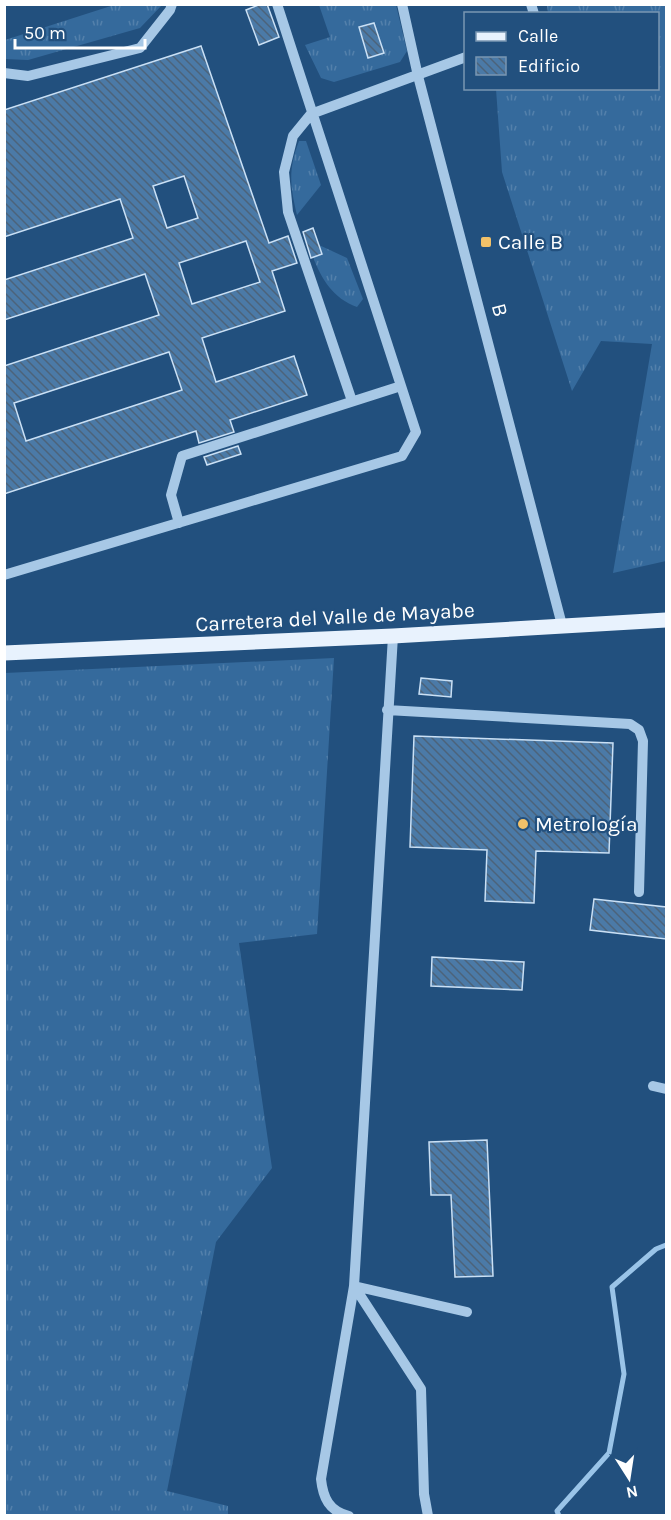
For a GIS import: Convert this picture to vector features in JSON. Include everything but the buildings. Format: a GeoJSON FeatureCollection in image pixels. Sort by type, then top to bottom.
{"type":"FeatureCollection","features":[{"type":"Feature","properties":{"kind":"main road","name":"Carretera del Valle de Mayabe"},"geometry":{"type":"LineString","coordinates":[[4,653],[393,636],[666,620]]}},
{"type":"Feature","properties":{"kind":"street"},"geometry":{"type":"LineString","coordinates":[[4,73],[28,76],[140,48],[170,10],[172,4]]}},
{"type":"Feature","properties":{"kind":"street"},"geometry":{"type":"LineString","coordinates":[[4,575],[402,456],[416,432],[311,114],[278,4]]}},
{"type":"Feature","properties":{"kind":"street","name":"B"},"geometry":{"type":"LineString","coordinates":[[402,4],[418,76],[562,625]]}},
{"type":"Feature","properties":{"kind":"street"},"geometry":{"type":"LineString","coordinates":[[352,401],[288,212],[284,172],[293,136],[311,114],[464,57]]}},
{"type":"Feature","properties":{"kind":"street"},"geometry":{"type":"LineString","coordinates":[[179,523],[171,495],[182,456],[401,386]]}},
{"type":"Feature","properties":{"kind":"street"},"geometry":{"type":"LineString","coordinates":[[349,1515],[328,1505],[322,1495],[321,1479],[354,1286],[393,636]]}},
{"type":"Feature","properties":{"kind":"street"},"geometry":{"type":"LineString","coordinates":[[387,710],[630,724],[639,730],[643,741],[639,892]]}},
{"type":"Feature","properties":{"kind":"street"},"geometry":{"type":"LineString","coordinates":[[653,1086],[666,1089]]}},
{"type":"Feature","properties":{"kind":"street"},"geometry":{"type":"LineString","coordinates":[[354,1286],[467,1312]]}},
{"type":"Feature","properties":{"kind":"street"},"geometry":{"type":"LineString","coordinates":[[354,1286],[421,1389],[424,1494],[428,1515]]}},
{"type":"Feature","properties":{"kind":"green space"},"geometry":{"type":"Polygon","coordinates":[[[114,5],[162,5],[140,28],[28,60],[5,59],[5,40],[114,5]]]}},
{"type":"Feature","properties":{"kind":"green space"},"geometry":{"type":"Polygon","coordinates":[[[319,5],[396,5],[407,51],[400,62],[334,82],[321,78],[305,45],[330,37],[319,5]]]}},
{"type":"Feature","properties":{"kind":"green space"},"geometry":{"type":"Polygon","coordinates":[[[666,5],[666,561],[613,573],[652,344],[601,341],[572,391],[502,172],[496,90],[659,90],[659,12],[548,12],[547,6],[666,5]]]}},
{"type":"Feature","properties":{"kind":"green space"},"geometry":{"type":"Polygon","coordinates":[[[299,141],[306,141],[321,185],[297,215],[291,178],[299,141]]]}},
{"type":"Feature","properties":{"kind":"green space"},"geometry":{"type":"Polygon","coordinates":[[[319,245],[347,258],[363,299],[357,307],[341,299],[320,273],[313,257],[322,254],[319,245]]]}},
{"type":"Feature","properties":{"kind":"green space"},"geometry":{"type":"Polygon","coordinates":[[[334,658],[317,934],[239,943],[272,1168],[216,1242],[167,1491],[228,1506],[228,1515],[5,1515],[5,673],[334,658]]]}},
{"type":"Feature","properties":{"kind":"waterway"},"geometry":{"type":"LineString","coordinates":[[559,1516],[557,1511],[609,1453],[624,1374],[612,1287],[656,1249],[666,1245]]}},
{"type":"Feature","properties":{"kind":"place","name":"Calle B"},"geometry":{"type":"Point","coordinates":[486,242]}},
{"type":"Feature","properties":{"kind":"place","name":"Metrología"},"geometry":{"type":"Point","coordinates":[523,824]}}]}
